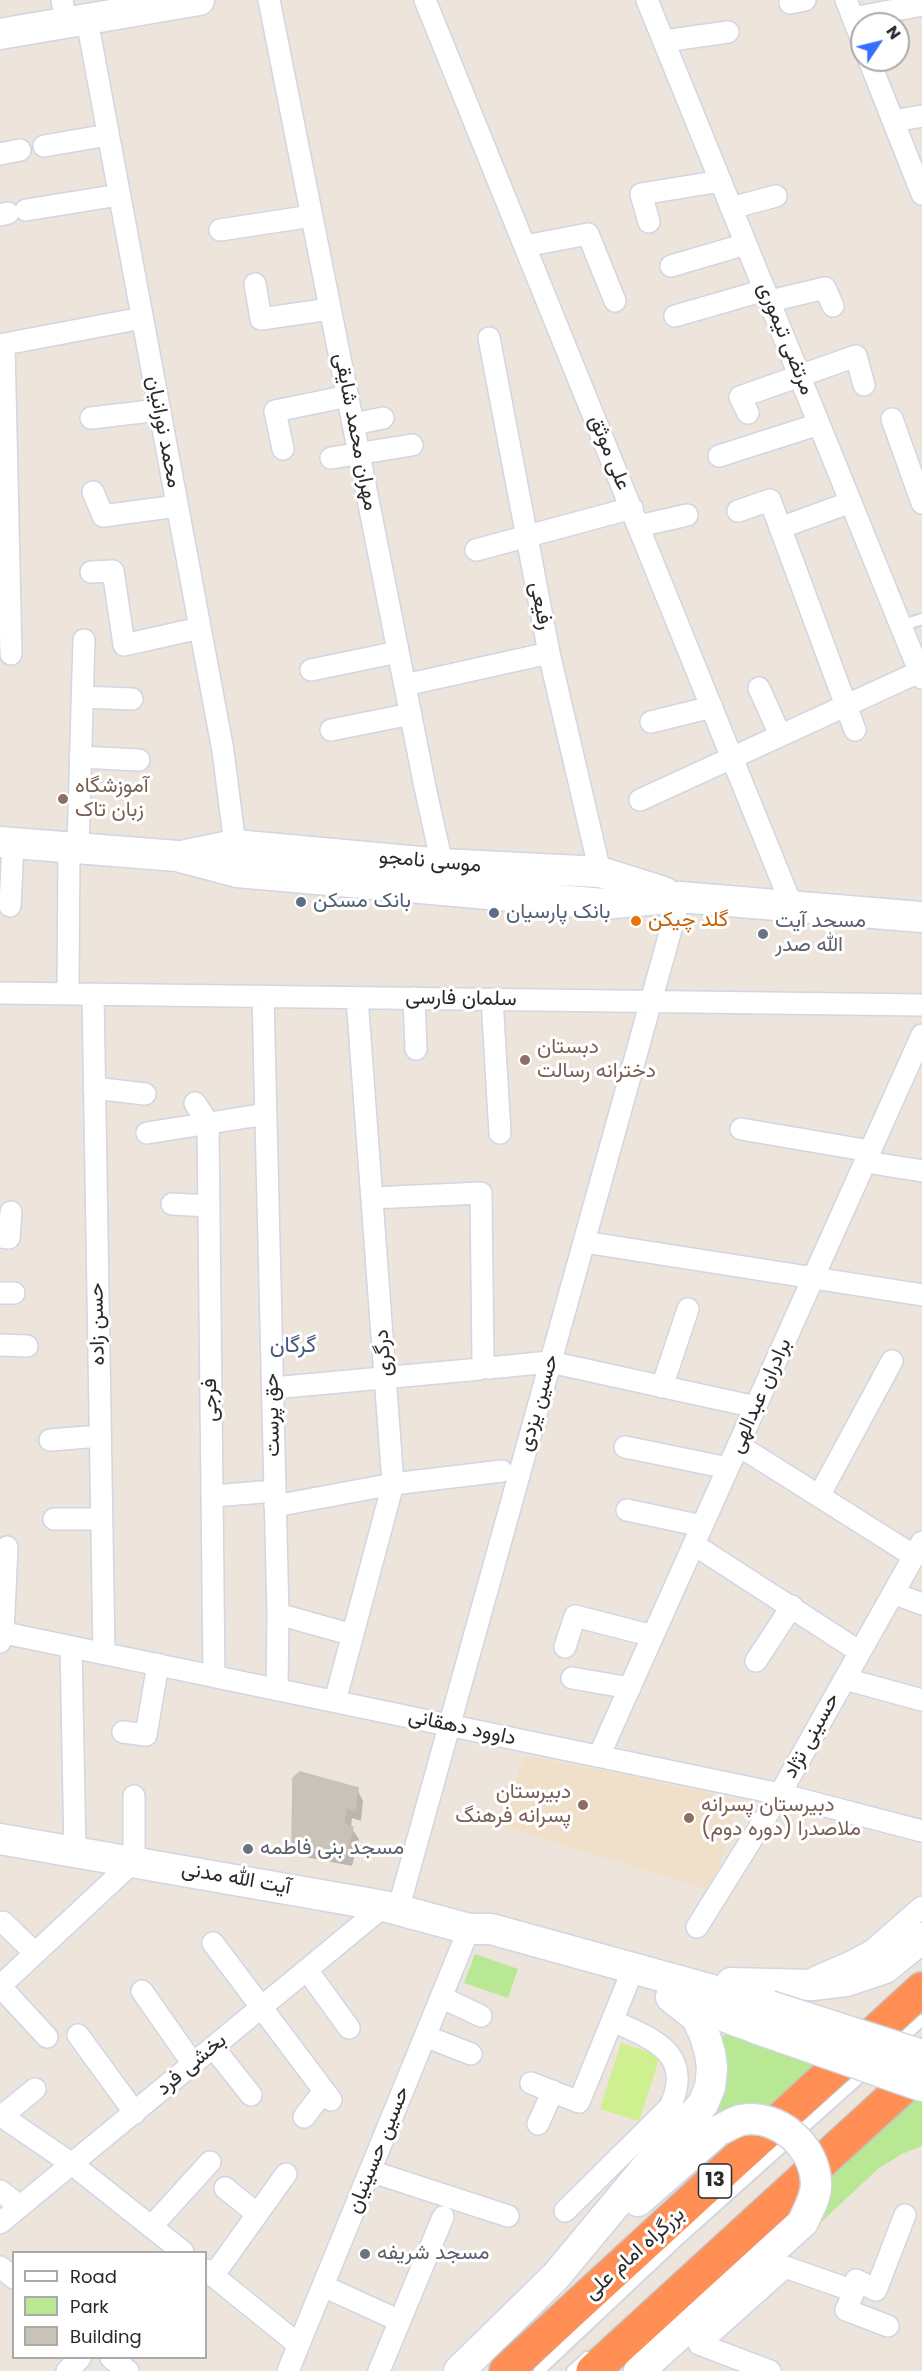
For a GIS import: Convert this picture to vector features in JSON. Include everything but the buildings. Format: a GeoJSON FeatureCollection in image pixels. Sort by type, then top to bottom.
{"type":"FeatureCollection","features":[{"type":"Feature","properties":{"kind":"highway","name":"بزرگراه امام علی"},"geometry":{"type":"LineString","coordinates":[[506,2371],[922,1989]]}},
{"type":"Feature","properties":{"kind":"highway"},"geometry":{"type":"LineString","coordinates":[[595,2359],[922,2070]]}},
{"type":"Feature","properties":{"kind":"main road"},"geometry":{"type":"LineString","coordinates":[[0,34],[72,14],[190,1]]}},
{"type":"Feature","properties":{"kind":"main road","name":"موسی نامجو"},"geometry":{"type":"LineString","coordinates":[[6,842],[177,856],[237,872],[441,877],[600,872],[680,897]]}},
{"type":"Feature","properties":{"kind":"main road","name":"موسی نامجو"},"geometry":{"type":"LineString","coordinates":[[177,856],[235,845],[603,904],[680,897],[922,917]]}},
{"type":"Feature","properties":{"kind":"main road","name":"آیت الله مدنی"},"geometry":{"type":"LineString","coordinates":[[0,1839],[391,1908],[469,1929],[484,1944],[631,1975],[764,2017]]}},
{"type":"Feature","properties":{"kind":"main road"},"geometry":{"type":"LineString","coordinates":[[673,1989],[812,1985],[846,1981],[885,1968],[922,1938]]}},
{"type":"Feature","properties":{"kind":"main road"},"geometry":{"type":"LineString","coordinates":[[556,2276],[649,2164],[703,2104],[710,2087],[710,2053],[704,2033],[696,2018],[673,1989]]}},
{"type":"Feature","properties":{"kind":"main road"},"geometry":{"type":"LineString","coordinates":[[764,2017],[922,2055]]}},
{"type":"Feature","properties":{"kind":"main road"},"geometry":{"type":"LineString","coordinates":[[764,2017],[922,2086]]}},
{"type":"Feature","properties":{"kind":"main road"},"geometry":{"type":"LineString","coordinates":[[459,2371],[556,2276],[719,2130],[739,2120],[752,2119],[765,2120],[782,2127],[803,2148],[813,2165],[816,2183],[813,2201],[803,2222],[639,2371]]}},
{"type":"Feature","properties":{"kind":"street","name":"مهران محمد شایقی"},"geometry":{"type":"LineString","coordinates":[[269,0],[411,714],[441,877]]}},
{"type":"Feature","properties":{"kind":"street","name":"علی موثق"},"geometry":{"type":"LineString","coordinates":[[425,0],[792,906]]}},
{"type":"Feature","properties":{"kind":"street","name":"مرتضی تیموری"},"geometry":{"type":"LineString","coordinates":[[647,0],[921,675]]}},
{"type":"Feature","properties":{"kind":"street"},"geometry":{"type":"LineString","coordinates":[[849,9],[922,5]]}},
{"type":"Feature","properties":{"kind":"street","name":"محمد نورانیان"},"geometry":{"type":"LineString","coordinates":[[72,14],[108,135],[223,751],[235,845]]}},
{"type":"Feature","properties":{"kind":"street"},"geometry":{"type":"LineString","coordinates":[[664,41],[728,32]]}},
{"type":"Feature","properties":{"kind":"street"},"geometry":{"type":"LineString","coordinates":[[874,72],[922,194]]}},
{"type":"Feature","properties":{"kind":"street"},"geometry":{"type":"LineString","coordinates":[[893,121],[922,116]]}},
{"type":"Feature","properties":{"kind":"street"},"geometry":{"type":"LineString","coordinates":[[44,146],[108,135]]}},
{"type":"Feature","properties":{"kind":"street"},"geometry":{"type":"LineString","coordinates":[[649,222],[641,194],[721,181]]}},
{"type":"Feature","properties":{"kind":"street"},"geometry":{"type":"LineString","coordinates":[[12,213],[119,195]]}},
{"type":"Feature","properties":{"kind":"street"},"geometry":{"type":"LineString","coordinates":[[732,208],[776,196]]}},
{"type":"Feature","properties":{"kind":"street"},"geometry":{"type":"LineString","coordinates":[[220,230],[312,216]]}},
{"type":"Feature","properties":{"kind":"street"},"geometry":{"type":"LineString","coordinates":[[525,246],[588,234],[615,301]]}},
{"type":"Feature","properties":{"kind":"street"},"geometry":{"type":"LineString","coordinates":[[671,266],[746,244]]}},
{"type":"Feature","properties":{"kind":"street"},"geometry":{"type":"LineString","coordinates":[[255,284],[261,320],[330,309]]}},
{"type":"Feature","properties":{"kind":"street"},"geometry":{"type":"LineString","coordinates":[[675,316],[767,296],[825,288],[833,306]]}},
{"type":"Feature","properties":{"kind":"street"},"geometry":{"type":"LineString","coordinates":[[12,654],[2,344],[142,318]]}},
{"type":"Feature","properties":{"kind":"street","name":"رفیعی"},"geometry":{"type":"LineString","coordinates":[[489,338],[549,653],[600,872]]}},
{"type":"Feature","properties":{"kind":"street"},"geometry":{"type":"LineString","coordinates":[[748,413],[740,397],[856,356],[864,385]]}},
{"type":"Feature","properties":{"kind":"street"},"geometry":{"type":"LineString","coordinates":[[283,449],[275,411],[348,396]]}},
{"type":"Feature","properties":{"kind":"street"},"geometry":{"type":"LineString","coordinates":[[91,418],[159,410]]}},
{"type":"Feature","properties":{"kind":"street"},"geometry":{"type":"LineString","coordinates":[[353,423],[383,418]]}},
{"type":"Feature","properties":{"kind":"street"},"geometry":{"type":"LineString","coordinates":[[892,419],[922,503]]}},
{"type":"Feature","properties":{"kind":"street"},"geometry":{"type":"LineString","coordinates":[[719,456],[819,424]]}},
{"type":"Feature","properties":{"kind":"street"},"geometry":{"type":"LineString","coordinates":[[331,458],[412,445]]}},
{"type":"Feature","properties":{"kind":"street"},"geometry":{"type":"LineString","coordinates":[[93,492],[103,516],[177,506]]}},
{"type":"Feature","properties":{"kind":"street"},"geometry":{"type":"LineString","coordinates":[[738,511],[770,501],[855,730]]}},
{"type":"Feature","properties":{"kind":"street"},"geometry":{"type":"LineString","coordinates":[[780,528],[850,502]]}},
{"type":"Feature","properties":{"kind":"street"},"geometry":{"type":"LineString","coordinates":[[476,550],[527,537],[635,517],[687,515]]}},
{"type":"Feature","properties":{"kind":"street"},"geometry":{"type":"LineString","coordinates":[[91,572],[113,571],[123,645],[200,628]]}},
{"type":"Feature","properties":{"kind":"street"},"geometry":{"type":"LineString","coordinates":[[68,994],[84,640]]}},
{"type":"Feature","properties":{"kind":"street"},"geometry":{"type":"LineString","coordinates":[[311,670],[398,652]]}},
{"type":"Feature","properties":{"kind":"street"},"geometry":{"type":"LineString","coordinates":[[405,685],[549,653]]}},
{"type":"Feature","properties":{"kind":"street"},"geometry":{"type":"LineString","coordinates":[[640,800],[846,705],[921,675]]}},
{"type":"Feature","properties":{"kind":"street"},"geometry":{"type":"LineString","coordinates":[[759,687],[780,735]]}},
{"type":"Feature","properties":{"kind":"street"},"geometry":{"type":"LineString","coordinates":[[82,697],[132,699]]}},
{"type":"Feature","properties":{"kind":"street"},"geometry":{"type":"LineString","coordinates":[[651,722],[712,707]]}},
{"type":"Feature","properties":{"kind":"street"},"geometry":{"type":"LineString","coordinates":[[331,730],[411,714]]}},
{"type":"Feature","properties":{"kind":"street"},"geometry":{"type":"LineString","coordinates":[[80,757],[139,760]]}},
{"type":"Feature","properties":{"kind":"street"},"geometry":{"type":"LineString","coordinates":[[6,842],[10,906]]}},
{"type":"Feature","properties":{"kind":"street","name":"حسین یزدی"},"geometry":{"type":"LineString","coordinates":[[391,1908],[449,1725],[680,897]]}},
{"type":"Feature","properties":{"kind":"street","name":"سلمان فارسی"},"geometry":{"type":"LineString","coordinates":[[0,993],[922,1005]]}},
{"type":"Feature","properties":{"kind":"street","name":"حسن زاده"},"geometry":{"type":"LineString","coordinates":[[93,994],[104,1653]]}},
{"type":"Feature","properties":{"kind":"street","name":"حق پرست"},"geometry":{"type":"LineString","coordinates":[[263,996],[278,1614],[277,1690]]}},
{"type":"Feature","properties":{"kind":"street","name":"درگری"},"geometry":{"type":"LineString","coordinates":[[335,1701],[393,1484],[357,998]]}},
{"type":"Feature","properties":{"kind":"street"},"geometry":{"type":"LineString","coordinates":[[414,998],[416,1049]]}},
{"type":"Feature","properties":{"kind":"street"},"geometry":{"type":"LineString","coordinates":[[492,999],[501,1133]]}},
{"type":"Feature","properties":{"kind":"street","name":"برادران عبدالهی"},"geometry":{"type":"LineString","coordinates":[[599,1756],[922,1035]]}},
{"type":"Feature","properties":{"kind":"street"},"geometry":{"type":"LineString","coordinates":[[94,1088],[145,1094]]}},
{"type":"Feature","properties":{"kind":"street"},"geometry":{"type":"LineString","coordinates":[[195,1103],[208,1123]]}},
{"type":"Feature","properties":{"kind":"street"},"geometry":{"type":"LineString","coordinates":[[147,1133],[266,1114]]}},
{"type":"Feature","properties":{"kind":"street","name":"فرجی"},"geometry":{"type":"LineString","coordinates":[[208,1123],[214,1676]]}},
{"type":"Feature","properties":{"kind":"street"},"geometry":{"type":"LineString","coordinates":[[741,1129],[868,1156],[922,1171]]}},
{"type":"Feature","properties":{"kind":"street"},"geometry":{"type":"LineString","coordinates":[[372,1198],[481,1193],[484,1366]]}},
{"type":"Feature","properties":{"kind":"street"},"geometry":{"type":"LineString","coordinates":[[172,1204],[209,1206]]}},
{"type":"Feature","properties":{"kind":"street"},"geometry":{"type":"LineString","coordinates":[[0,1237],[9,1238],[11,1212]]}},
{"type":"Feature","properties":{"kind":"street"},"geometry":{"type":"LineString","coordinates":[[584,1242],[710,1263],[814,1276],[922,1295]]}},
{"type":"Feature","properties":{"kind":"street"},"geometry":{"type":"LineString","coordinates":[[662,1387],[688,1309]]}},
{"type":"Feature","properties":{"kind":"street"},"geometry":{"type":"LineString","coordinates":[[0,1345],[27,1346]]}},
{"type":"Feature","properties":{"kind":"street"},"geometry":{"type":"LineString","coordinates":[[819,1496],[892,1361]]}},
{"type":"Feature","properties":{"kind":"street"},"geometry":{"type":"LineString","coordinates":[[273,1388],[484,1366],[550,1362],[756,1407]]}},
{"type":"Feature","properties":{"kind":"street"},"geometry":{"type":"LineString","coordinates":[[50,1440],[100,1436]]}},
{"type":"Feature","properties":{"kind":"street"},"geometry":{"type":"LineString","coordinates":[[738,1445],[819,1496],[918,1549]]}},
{"type":"Feature","properties":{"kind":"street"},"geometry":{"type":"LineString","coordinates":[[625,1448],[728,1468]]}},
{"type":"Feature","properties":{"kind":"street"},"geometry":{"type":"LineString","coordinates":[[213,1496],[275,1499],[502,1471]]}},
{"type":"Feature","properties":{"kind":"street"},"geometry":{"type":"LineString","coordinates":[[627,1510],[702,1526]]}},
{"type":"Feature","properties":{"kind":"street"},"geometry":{"type":"LineString","coordinates":[[54,1519],[102,1519]]}},
{"type":"Feature","properties":{"kind":"street"},"geometry":{"type":"LineString","coordinates":[[1,1636],[7,1547]]}},
{"type":"Feature","properties":{"kind":"street","name":"حسینی نژاد"},"geometry":{"type":"LineString","coordinates":[[697,1927],[780,1794],[918,1549]]}},
{"type":"Feature","properties":{"kind":"street"},"geometry":{"type":"LineString","coordinates":[[704,1551],[860,1652]]}},
{"type":"Feature","properties":{"kind":"street"},"geometry":{"type":"LineString","coordinates":[[893,1593],[922,1604]]}},
{"type":"Feature","properties":{"kind":"street"},"geometry":{"type":"LineString","coordinates":[[756,1661],[792,1606]]}},
{"type":"Feature","properties":{"kind":"street"},"geometry":{"type":"LineString","coordinates":[[278,1614],[352,1635]]}},
{"type":"Feature","properties":{"kind":"street"},"geometry":{"type":"LineString","coordinates":[[565,1647],[575,1616],[653,1636]]}},
{"type":"Feature","properties":{"kind":"street","name":"داوود دهقانی"},"geometry":{"type":"LineString","coordinates":[[1,1636],[104,1653],[780,1794],[922,1831]]}},
{"type":"Feature","properties":{"kind":"street"},"geometry":{"type":"LineString","coordinates":[[71,1647],[75,1851]]}},
{"type":"Feature","properties":{"kind":"street"},"geometry":{"type":"LineString","coordinates":[[123,1732],[146,1735],[158,1664]]}},
{"type":"Feature","properties":{"kind":"street"},"geometry":{"type":"LineString","coordinates":[[572,1678],[630,1688]]}},
{"type":"Feature","properties":{"kind":"street"},"geometry":{"type":"LineString","coordinates":[[845,1679],[922,1700]]}},
{"type":"Feature","properties":{"kind":"street"},"geometry":{"type":"LineString","coordinates":[[47,2037],[0,1986],[134,1861],[134,1796]]}},
{"type":"Feature","properties":{"kind":"street"},"geometry":{"type":"LineString","coordinates":[[797,1985],[873,1950],[922,1907]]}},
{"type":"Feature","properties":{"kind":"street","name":"بخشی فرد"},"geometry":{"type":"LineString","coordinates":[[0,2223],[307,1970],[391,1908]]}},
{"type":"Feature","properties":{"kind":"street"},"geometry":{"type":"LineString","coordinates":[[3,1922],[35,1953]]}},
{"type":"Feature","properties":{"kind":"street","name":"حسین حسینیان"},"geometry":{"type":"LineString","coordinates":[[288,2371],[469,1929]]}},
{"type":"Feature","properties":{"kind":"street"},"geometry":{"type":"LineString","coordinates":[[213,1942],[328,2095],[304,2116]]}},
{"type":"Feature","properties":{"kind":"street"},"geometry":{"type":"LineString","coordinates":[[307,1970],[349,2028]]}},
{"type":"Feature","properties":{"kind":"street"},"geometry":{"type":"LineString","coordinates":[[531,2083],[579,2102],[631,1975]]}},
{"type":"Feature","properties":{"kind":"street"},"geometry":{"type":"LineString","coordinates":[[142,1991],[193,2064]]}},
{"type":"Feature","properties":{"kind":"street"},"geometry":{"type":"LineString","coordinates":[[441,1997],[481,2016]]}},
{"type":"Feature","properties":{"kind":"street"},"geometry":{"type":"LineString","coordinates":[[566,2211],[670,2107],[676,2093],[678,2078],[675,2064],[668,2052],[648,2037],[613,2021]]}},
{"type":"Feature","properties":{"kind":"street"},"geometry":{"type":"LineString","coordinates":[[78,2035],[135,2112]]}},
{"type":"Feature","properties":{"kind":"street"},"geometry":{"type":"LineString","coordinates":[[425,2036],[471,2054]]}},
{"type":"Feature","properties":{"kind":"street"},"geometry":{"type":"LineString","coordinates":[[213,2047],[251,2095]]}},
{"type":"Feature","properties":{"kind":"street"},"geometry":{"type":"LineString","coordinates":[[35,2089],[1,2115],[72,2164],[158,2240],[179,2251]]}},
{"type":"Feature","properties":{"kind":"street"},"geometry":{"type":"LineString","coordinates":[[538,2124],[553,2091]]}},
{"type":"Feature","properties":{"kind":"street"},"geometry":{"type":"LineString","coordinates":[[158,2240],[210,2162]]}},
{"type":"Feature","properties":{"kind":"street"},"geometry":{"type":"LineString","coordinates":[[370,2171],[508,2216]]}},
{"type":"Feature","properties":{"kind":"street"},"geometry":{"type":"LineString","coordinates":[[286,2174],[209,2273],[299,2345]]}},
{"type":"Feature","properties":{"kind":"street"},"geometry":{"type":"LineString","coordinates":[[225,2188],[257,2214]]}},
{"type":"Feature","properties":{"kind":"street"},"geometry":{"type":"LineString","coordinates":[[0,2191],[20,2206]]}},
{"type":"Feature","properties":{"kind":"street"},"geometry":{"type":"LineString","coordinates":[[888,2326],[846,2310],[856,2280],[876,2290],[905,2215]]}},
{"type":"Feature","properties":{"kind":"street"},"geometry":{"type":"LineString","coordinates":[[379,2371],[443,2217]]}},
{"type":"Feature","properties":{"kind":"street"},"geometry":{"type":"LineString","coordinates":[[770,2371],[699,2344],[785,2266],[854,2291]]}},
{"type":"Feature","properties":{"kind":"street"},"geometry":{"type":"LineString","coordinates":[[0,2267],[12,2276]]}},
{"type":"Feature","properties":{"kind":"street"},"geometry":{"type":"LineString","coordinates":[[323,2286],[400,2320]]}},
{"type":"Feature","properties":{"kind":"street"},"geometry":{"type":"LineString","coordinates":[[67,2371],[79,2359]]}},
{"type":"Feature","properties":{"kind":"street"},"geometry":{"type":"LineString","coordinates":[[112,2359],[128,2371]]}},
{"type":"Feature","properties":{"kind":"lane"},"geometry":{"type":"LineString","coordinates":[[901,626],[922,619]]}},
{"type":"Feature","properties":{"kind":"lane"},"geometry":{"type":"LineString","coordinates":[[539,2371],[677,2241],[922,2020]]}},
{"type":"Feature","properties":{"kind":"lane"},"geometry":{"type":"LineString","coordinates":[[880,2086],[922,2047]]}},
{"type":"Feature","properties":{"kind":"lane"},"geometry":{"type":"LineString","coordinates":[[802,2158],[820,2142]]}},
{"type":"Feature","properties":{"kind":"lane"},"geometry":{"type":"LineString","coordinates":[[572,2371],[595,2359]]}},
{"type":"Feature","properties":{"kind":"shaded area"},"geometry":{"type":"Polygon","coordinates":[[[524,1756],[623,1774],[737,1800],[713,1891],[501,1826],[524,1756]]]}},
{"type":"Feature","properties":{"kind":"green space"},"geometry":{"type":"Polygon","coordinates":[[[475,1954],[518,1969],[508,1998],[464,1983],[475,1954]]]}},
{"type":"Feature","properties":{"kind":"green space"},"geometry":{"type":"Polygon","coordinates":[[[726,2034],[821,2064],[770,2108],[702,2124],[719,2038],[726,2034]]]}},
{"type":"Feature","properties":{"kind":"green space"},"geometry":{"type":"Polygon","coordinates":[[[621,2043],[660,2056],[639,2121],[600,2109],[621,2043]]]}},
{"type":"Feature","properties":{"kind":"green space"},"geometry":{"type":"Polygon","coordinates":[[[918,2095],[922,2097],[922,2146],[902,2154],[879,2168],[804,2238],[826,2176],[918,2095]]]}},
{"type":"Feature","properties":{"kind":"place","name":"آموزشگاه زبان تاک"},"geometry":{"type":"Point","coordinates":[63,799]}},
{"type":"Feature","properties":{"kind":"place","name":"بانک مسکن"},"geometry":{"type":"Point","coordinates":[301,902]}},
{"type":"Feature","properties":{"kind":"place","name":"بانک پارسیان"},"geometry":{"type":"Point","coordinates":[494,913]}},
{"type":"Feature","properties":{"kind":"place","name":"گلد چیکن"},"geometry":{"type":"Point","coordinates":[636,921]}},
{"type":"Feature","properties":{"kind":"place","name":"مسجد آیت الله صدر"},"geometry":{"type":"Point","coordinates":[763,934]}},
{"type":"Feature","properties":{"kind":"place","name":"دبستان دخترانه رسالت"},"geometry":{"type":"Point","coordinates":[525,1060]}},
{"type":"Feature","properties":{"kind":"place","name":"دبیرستان پسرانه فرهنگ"},"geometry":{"type":"Point","coordinates":[583,1805]}},
{"type":"Feature","properties":{"kind":"place","name":"دبيرستان پسرانه ملاصدرا (دوره دوم)"},"geometry":{"type":"Point","coordinates":[689,1818]}},
{"type":"Feature","properties":{"kind":"place","name":"مسجد بنی فاطمه"},"geometry":{"type":"Point","coordinates":[248,1849]}},
{"type":"Feature","properties":{"kind":"place","name":"مسجد شریفه"},"geometry":{"type":"Point","coordinates":[365,2254]}},
{"type":"Feature","properties":{"kind":"district","name":"گرگان"},"geometry":{"type":"Point","coordinates":[293,1346]}}]}
